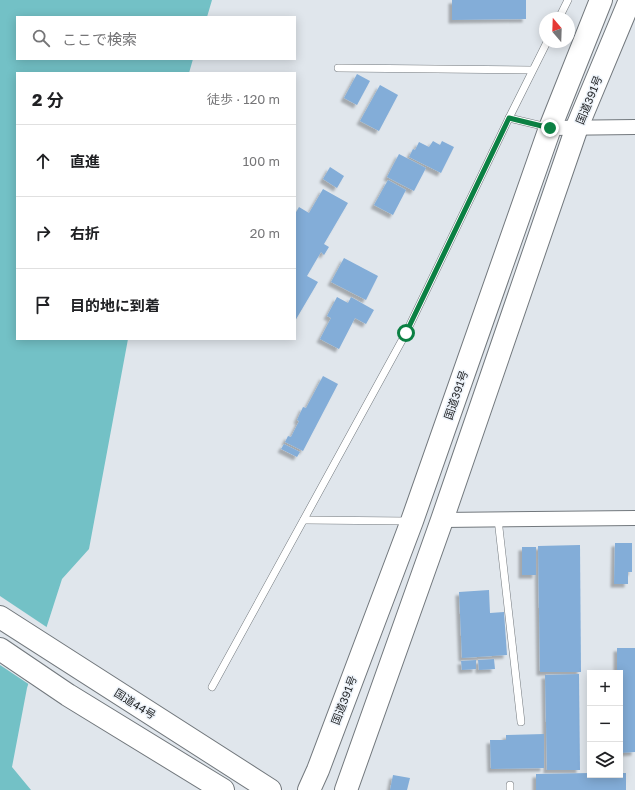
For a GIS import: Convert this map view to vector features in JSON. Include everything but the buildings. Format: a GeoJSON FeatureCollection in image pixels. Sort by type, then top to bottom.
{"type":"FeatureCollection","features":[{"type":"Feature","properties":{"kind":"highway","name":"国道391号"},"geometry":{"type":"LineString","coordinates":[[309,790],[321,763],[412,521],[550,128],[600,0]]}},
{"type":"Feature","properties":{"kind":"highway","name":"国道391号"},"geometry":{"type":"LineString","coordinates":[[346,790],[442,520],[577,127],[630,0]]}},
{"type":"Feature","properties":{"kind":"highway","name":"国道44号"},"geometry":{"type":"LineString","coordinates":[[0,617],[270,790]]}},
{"type":"Feature","properties":{"kind":"highway"},"geometry":{"type":"LineString","coordinates":[[0,649],[68,695],[223,790]]}},
{"type":"Feature","properties":{"kind":"street"},"geometry":{"type":"LineString","coordinates":[[550,128],[635,127]]}},
{"type":"Feature","properties":{"kind":"street"},"geometry":{"type":"LineString","coordinates":[[442,520],[635,518]]}},
{"type":"Feature","properties":{"kind":"lane"},"geometry":{"type":"LineString","coordinates":[[562,12],[568,0]]}},
{"type":"Feature","properties":{"kind":"lane"},"geometry":{"type":"LineString","coordinates":[[212,687],[406,333],[543,48]]}},
{"type":"Feature","properties":{"kind":"lane"},"geometry":{"type":"LineString","coordinates":[[338,68],[532,70]]}},
{"type":"Feature","properties":{"kind":"lane"},"geometry":{"type":"LineString","coordinates":[[509,118],[550,128]]}},
{"type":"Feature","properties":{"kind":"lane"},"geometry":{"type":"LineString","coordinates":[[498,519],[520,722]]}},
{"type":"Feature","properties":{"kind":"lane"},"geometry":{"type":"LineString","coordinates":[[304,520],[412,521]]}},
{"type":"Feature","properties":{"kind":"water"},"geometry":{"type":"Polygon","coordinates":[[[0,0],[212,0],[207,16],[16,16],[16,60],[193,60],[189,72],[16,72],[16,340],[128,340],[89,549],[62,579],[27,688],[12,767],[31,790],[0,790],[0,0]]]}},
{"type":"Feature","properties":{"kind":"pier"},"geometry":{"type":"Polygon","coordinates":[[[0,596],[48,628],[30,685],[0,665],[0,596]]]}},
{"type":"Feature","properties":{"kind":"route"},"geometry":{"type":"LineString","coordinates":[[406,333],[509,118],[550,128]]}}]}
